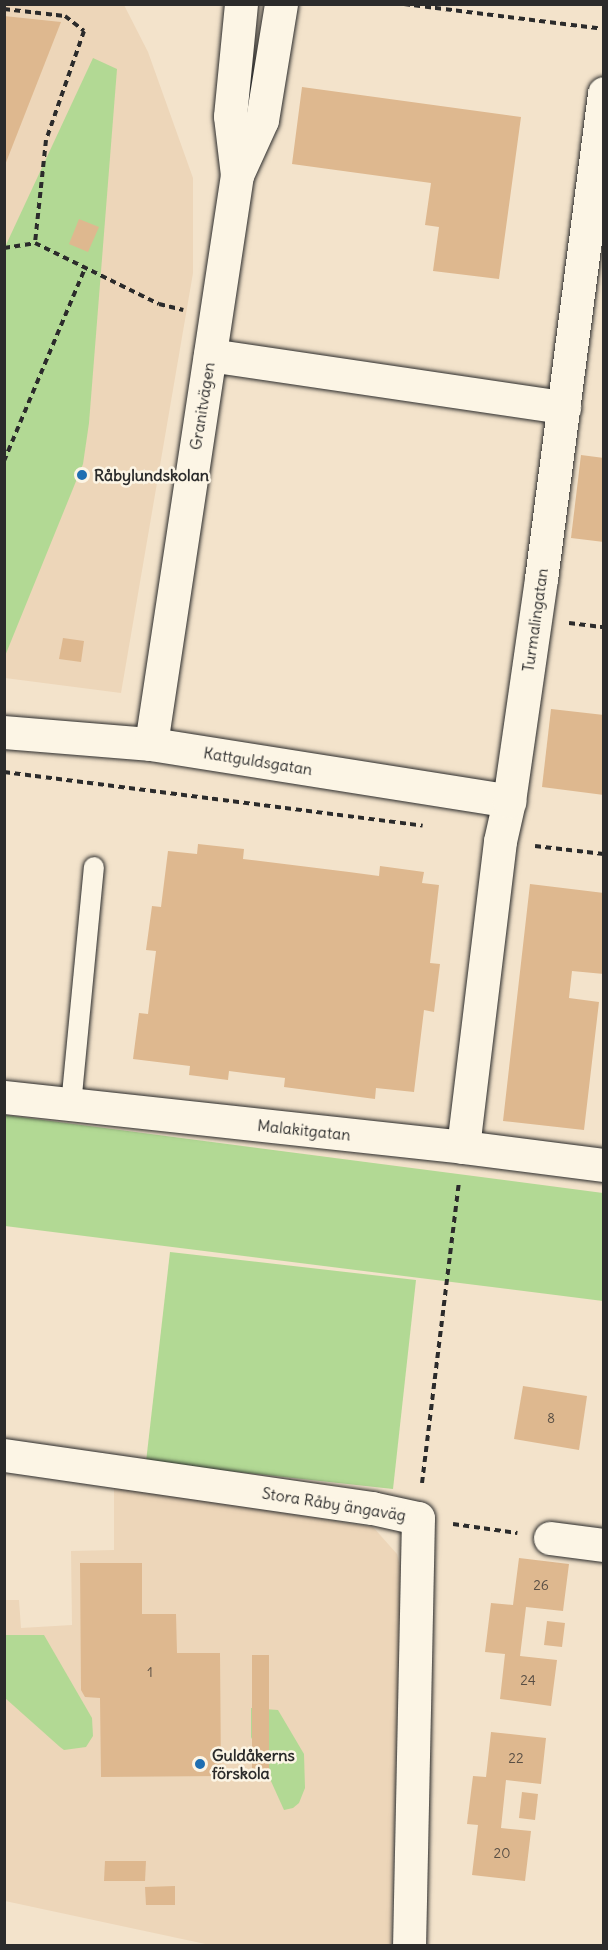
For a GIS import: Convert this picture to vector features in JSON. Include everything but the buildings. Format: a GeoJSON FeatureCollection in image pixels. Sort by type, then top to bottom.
{"type":"FeatureCollection","features":[{"type":"Feature","properties":{"kind":"street","name":"Granitvägen"},"geometry":{"type":"LineString","coordinates":[[151,744],[237,175],[230,116],[242,4]]}},
{"type":"Feature","properties":{"kind":"street","name":"Granitvägen"},"geometry":{"type":"LineString","coordinates":[[237,175],[262,120],[281,4]]}},
{"type":"Feature","properties":{"kind":"street","name":"Turmalingatan"},"geometry":{"type":"LineString","coordinates":[[463,1147],[500,841],[509,801],[564,407],[603,93]]}},
{"type":"Feature","properties":{"kind":"street"},"geometry":{"type":"LineString","coordinates":[[210,355],[564,407]]}},
{"type":"Feature","properties":{"kind":"street","name":"Kattguldsgatan"},"geometry":{"type":"LineString","coordinates":[[4,732],[151,744],[509,801]]}},
{"type":"Feature","properties":{"kind":"street","name":"Malakitgatan"},"geometry":{"type":"LineString","coordinates":[[4,1097],[463,1147],[603,1165]]}},
{"type":"Feature","properties":{"kind":"street","name":"Stora Råby ängaväg"},"geometry":{"type":"LineString","coordinates":[[4,1455],[372,1508],[418,1518],[409,1946]]}},
{"type":"Feature","properties":{"kind":"street"},"geometry":{"type":"LineString","coordinates":[[550,1538],[603,1545]]}},
{"type":"Feature","properties":{"kind":"lane"},"geometry":{"type":"LineString","coordinates":[[71,1105],[94,867]]}},
{"type":"Feature","properties":{"kind":"path"},"geometry":{"type":"LineString","coordinates":[[404,4],[603,29]]}},
{"type":"Feature","properties":{"kind":"path"},"geometry":{"type":"LineString","coordinates":[[4,9],[64,16],[84,31],[46,140],[35,243]]}},
{"type":"Feature","properties":{"kind":"path"},"geometry":{"type":"LineString","coordinates":[[4,248],[35,243],[159,304],[216,318]]}},
{"type":"Feature","properties":{"kind":"path"},"geometry":{"type":"LineString","coordinates":[[4,461],[85,268]]}},
{"type":"Feature","properties":{"kind":"path"},"geometry":{"type":"LineString","coordinates":[[564,622],[603,627]]}},
{"type":"Feature","properties":{"kind":"path"},"geometry":{"type":"LineString","coordinates":[[4,647],[4,691]]}},
{"type":"Feature","properties":{"kind":"path"},"geometry":{"type":"LineString","coordinates":[[4,772],[425,826]]}},
{"type":"Feature","properties":{"kind":"path"},"geometry":{"type":"LineString","coordinates":[[500,841],[603,854]]}},
{"type":"Feature","properties":{"kind":"path"},"geometry":{"type":"LineString","coordinates":[[463,1147],[418,1518],[550,1538]]}},
{"type":"Feature","properties":{"kind":"shaded area","name":"Råbylundskolan"},"geometry":{"type":"Polygon","coordinates":[[[5,5],[124,5],[148,52],[193,178],[193,273],[121,693],[5,678],[5,5]]]}},
{"type":"Feature","properties":{"kind":"shaded area","name":"Guldåkerns förskola"},"geometry":{"type":"Polygon","coordinates":[[[114,1486],[373,1527],[397,1554],[401,1570],[391,1945],[210,1945],[5,1901],[5,1600],[19,1600],[21,1628],[72,1625],[71,1551],[114,1550],[114,1486]]]}},
{"type":"Feature","properties":{"kind":"green space"},"geometry":{"type":"Polygon","coordinates":[[[93,58],[117,69],[89,423],[83,464],[5,656],[5,247],[93,58]]]}},
{"type":"Feature","properties":{"kind":"green space"},"geometry":{"type":"Polygon","coordinates":[[[5,1115],[603,1193],[603,1301],[5,1226],[5,1115]]]}},
{"type":"Feature","properties":{"kind":"green space"},"geometry":{"type":"Polygon","coordinates":[[[170,1252],[416,1280],[393,1489],[146,1462],[170,1252]]]}},
{"type":"Feature","properties":{"kind":"green space"},"geometry":{"type":"Polygon","coordinates":[[[5,1635],[44,1635],[92,1718],[93,1736],[86,1747],[64,1750],[5,1698],[5,1635]]]}},
{"type":"Feature","properties":{"kind":"green space"},"geometry":{"type":"Polygon","coordinates":[[[251,1708],[278,1710],[304,1754],[305,1788],[299,1803],[293,1808],[284,1810],[251,1737],[251,1708]]]}},
{"type":"Feature","properties":{"kind":"place","name":"Råbylundskolan"},"geometry":{"type":"Point","coordinates":[82,475]}},
{"type":"Feature","properties":{"kind":"place","name":"Guldåkerns förskola"},"geometry":{"type":"Point","coordinates":[200,1764]}}]}
